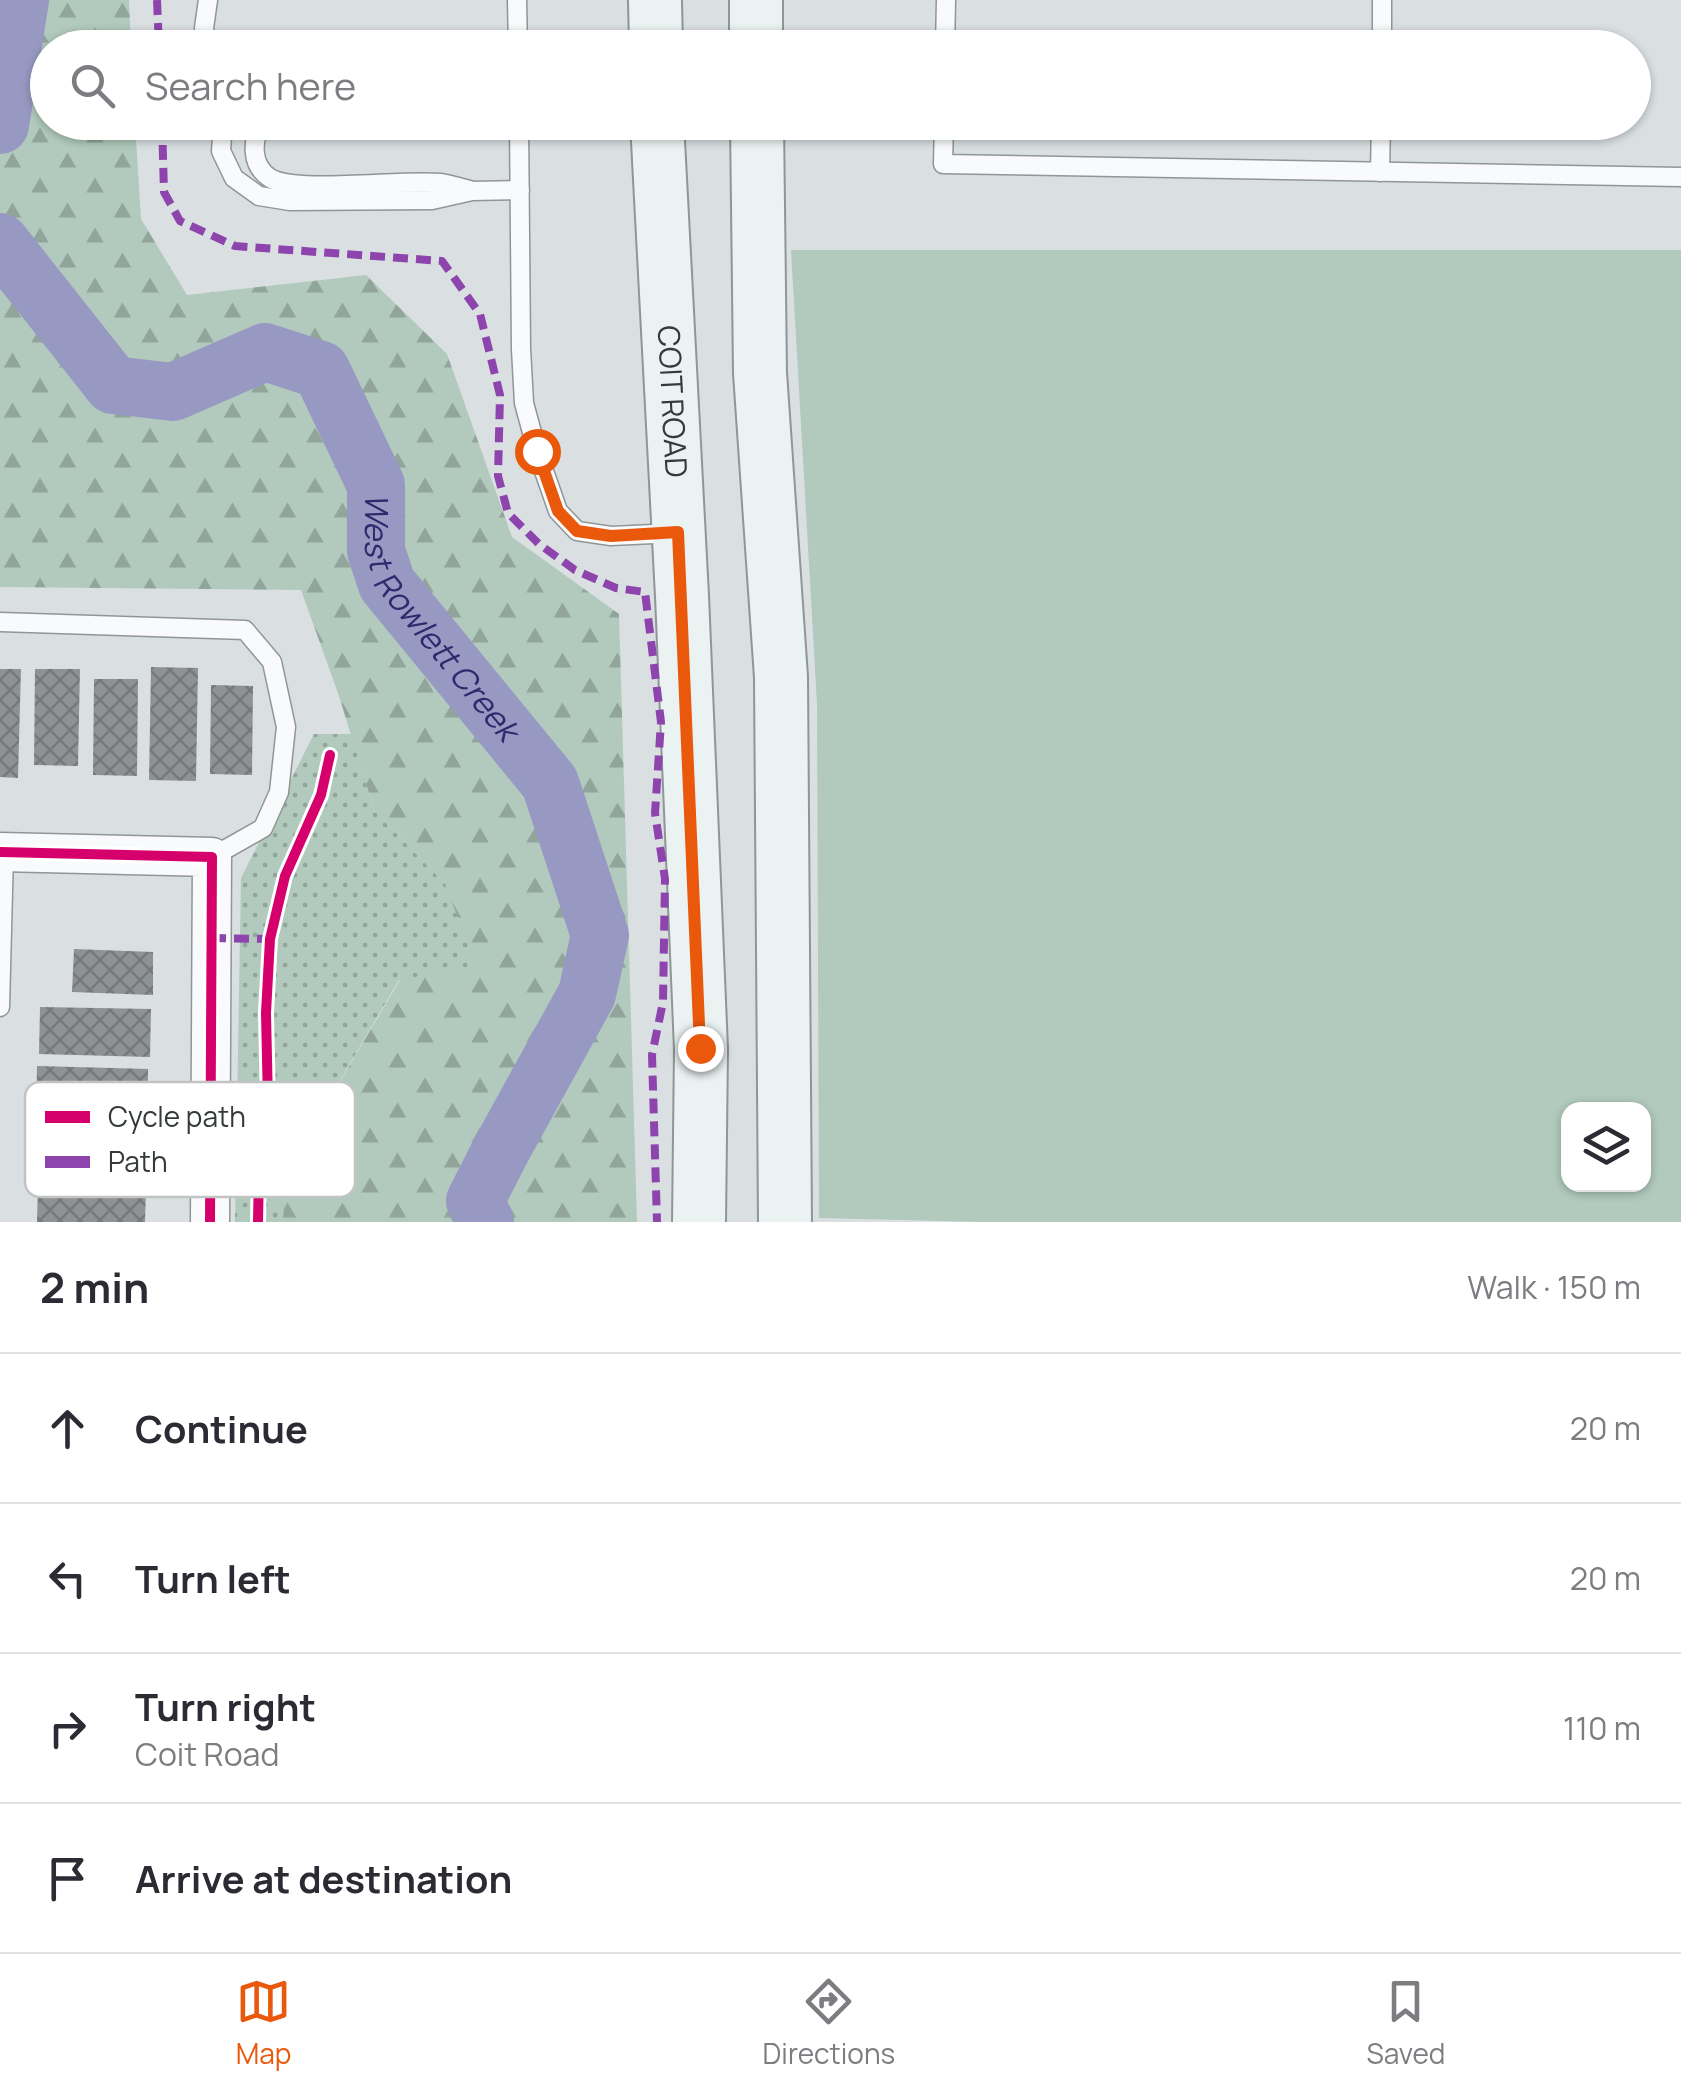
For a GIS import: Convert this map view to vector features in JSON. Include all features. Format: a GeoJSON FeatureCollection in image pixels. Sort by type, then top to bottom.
{"type":"FeatureCollection","features":[{"type":"Feature","properties":{"kind":"main road"},"geometry":{"type":"LineString","coordinates":[[656,0],[656,30]]}},
{"type":"Feature","properties":{"kind":"main road"},"geometry":{"type":"LineString","coordinates":[[756,0],[756,30]]}},
{"type":"Feature","properties":{"kind":"main road","name":"COIT ROAD"},"geometry":{"type":"LineString","coordinates":[[658,140],[700,1048],[699,1222]]}},
{"type":"Feature","properties":{"kind":"main road"},"geometry":{"type":"LineString","coordinates":[[757,140],[760,373],[781,677],[784,1222]]}},
{"type":"Feature","properties":{"kind":"street"},"geometry":{"type":"LineString","coordinates":[[2,852],[212,857],[211,1082]]}},
{"type":"Feature","properties":{"kind":"street"},"geometry":{"type":"LineString","coordinates":[[210,1197],[210,1222]]}},
{"type":"Feature","properties":{"kind":"lane"},"geometry":{"type":"LineString","coordinates":[[204,30],[208,0]]}},
{"type":"Feature","properties":{"kind":"lane"},"geometry":{"type":"LineString","coordinates":[[518,0],[518,30]]}},
{"type":"Feature","properties":{"kind":"lane"},"geometry":{"type":"LineString","coordinates":[[945,30],[946,0]]}},
{"type":"Feature","properties":{"kind":"lane"},"geometry":{"type":"LineString","coordinates":[[1382,0],[1382,30]]}},
{"type":"Feature","properties":{"kind":"lane"},"geometry":{"type":"LineString","coordinates":[[222,140],[222,152],[234,178],[260,196],[290,201],[432,200],[472,191],[520,190]]}},
{"type":"Feature","properties":{"kind":"lane"},"geometry":{"type":"LineString","coordinates":[[255,140],[254,152],[260,168],[271,179],[296,184],[441,183],[472,191]]}},
{"type":"Feature","properties":{"kind":"lane"},"geometry":{"type":"LineString","coordinates":[[519,140],[524,403],[558,511],[577,531],[611,536],[678,532]]}},
{"type":"Feature","properties":{"kind":"lane"},"geometry":{"type":"LineString","coordinates":[[944,140],[943,164],[1681,177]]}},
{"type":"Feature","properties":{"kind":"lane"},"geometry":{"type":"LineString","coordinates":[[1380,172],[1381,140]]}},
{"type":"Feature","properties":{"kind":"lane"},"geometry":{"type":"LineString","coordinates":[[0,622],[245,630],[272,662],[286,728],[279,792],[263,828],[212,857]]}},
{"type":"Feature","properties":{"kind":"lane"},"geometry":{"type":"LineString","coordinates":[[0,1007],[2,852]]}},
{"type":"Feature","properties":{"kind":"green space"},"geometry":{"type":"Polygon","coordinates":[[[0,0],[129,0],[130,30],[30,30],[30,140],[136,140],[141,219],[187,295],[366,275],[447,354],[512,537],[619,614],[637,1222],[283,1222],[284,1197],[355,1197],[355,1082],[340,1082],[400,980],[445,884],[374,810],[301,590],[0,587],[0,0]]]}},
{"type":"Feature","properties":{"kind":"green space"},"geometry":{"type":"Polygon","coordinates":[[[791,250],[1681,250],[1681,1222],[984,1222],[819,1218],[817,704],[791,250]]]}},
{"type":"Feature","properties":{"kind":"green space"},"geometry":{"type":"Polygon","coordinates":[[[314,734],[351,734],[374,810],[445,884],[476,965],[399,980],[339,1082],[237,1082],[241,878],[314,734]]]}},
{"type":"Feature","properties":{"kind":"green space"},"geometry":{"type":"Polygon","coordinates":[[[235,1197],[284,1197],[283,1222],[235,1222],[235,1197]]]}},
{"type":"Feature","properties":{"kind":"building"},"geometry":{"type":"Polygon","coordinates":[[[151,667],[198,668],[196,781],[149,780],[151,667]]]}},
{"type":"Feature","properties":{"kind":"building"},"geometry":{"type":"Polygon","coordinates":[[[0,669],[21,669],[18,778],[0,777],[0,669]]]}},
{"type":"Feature","properties":{"kind":"building"},"geometry":{"type":"Polygon","coordinates":[[[35,669],[80,669],[78,766],[34,765],[35,669]]]}},
{"type":"Feature","properties":{"kind":"building"},"geometry":{"type":"Polygon","coordinates":[[[94,679],[138,679],[137,776],[93,775],[94,679]]]}},
{"type":"Feature","properties":{"kind":"building"},"geometry":{"type":"Polygon","coordinates":[[[211,685],[253,686],[252,775],[210,774],[211,685]]]}},
{"type":"Feature","properties":{"kind":"building"},"geometry":{"type":"Polygon","coordinates":[[[74,949],[153,952],[153,995],[72,992],[74,949]]]}},
{"type":"Feature","properties":{"kind":"building"},"geometry":{"type":"Polygon","coordinates":[[[40,1007],[151,1009],[150,1057],[39,1054],[40,1007]]]}},
{"type":"Feature","properties":{"kind":"building"},"geometry":{"type":"Polygon","coordinates":[[[37,1066],[148,1069],[148,1082],[37,1082],[37,1066]]]}},
{"type":"Feature","properties":{"kind":"building"},"geometry":{"type":"Polygon","coordinates":[[[38,1197],[146,1197],[145,1222],[37,1222],[38,1197]]]}},
{"type":"Feature","properties":{"kind":"waterway","name":"West Rowlett Creek"},"geometry":{"type":"LineString","coordinates":[[0,125],[20,0]]}},
{"type":"Feature","properties":{"kind":"waterway","name":"West Rowlett Creek"},"geometry":{"type":"LineString","coordinates":[[0,242],[113,385],[173,392],[265,352],[321,370],[376,485],[376,551],[387,584],[550,783],[600,935],[587,994],[475,1201],[485,1222]]}},
{"type":"Feature","properties":{"kind":"marked path"},"geometry":{"type":"LineString","coordinates":[[157,0],[158,30]]}},
{"type":"Feature","properties":{"kind":"marked path"},"geometry":{"type":"LineString","coordinates":[[163,140],[164,192],[180,221],[235,246],[442,261],[480,314],[500,395],[498,476],[508,513],[539,544],[575,570],[616,588],[645,592],[661,722],[655,813],[665,879],[663,1002],[652,1055],[657,1222]]}},
{"type":"Feature","properties":{"kind":"marked path"},"geometry":{"type":"LineString","coordinates":[[211,938],[270,939]]}},
{"type":"Feature","properties":{"kind":"cycle path"},"geometry":{"type":"LineString","coordinates":[[268,1082],[270,939],[285,876],[321,795],[330,755]]}},
{"type":"Feature","properties":{"kind":"cycle path"},"geometry":{"type":"LineString","coordinates":[[0,852],[212,857],[211,1082]]}},
{"type":"Feature","properties":{"kind":"cycle path"},"geometry":{"type":"LineString","coordinates":[[210,1197],[210,1222]]}},
{"type":"Feature","properties":{"kind":"cycle path"},"geometry":{"type":"LineString","coordinates":[[258,1197],[258,1222]]}},
{"type":"Feature","properties":{"kind":"route"},"geometry":{"type":"LineString","coordinates":[[537,451],[558,511],[577,531],[611,536],[678,532],[700,1048]]}}]}
